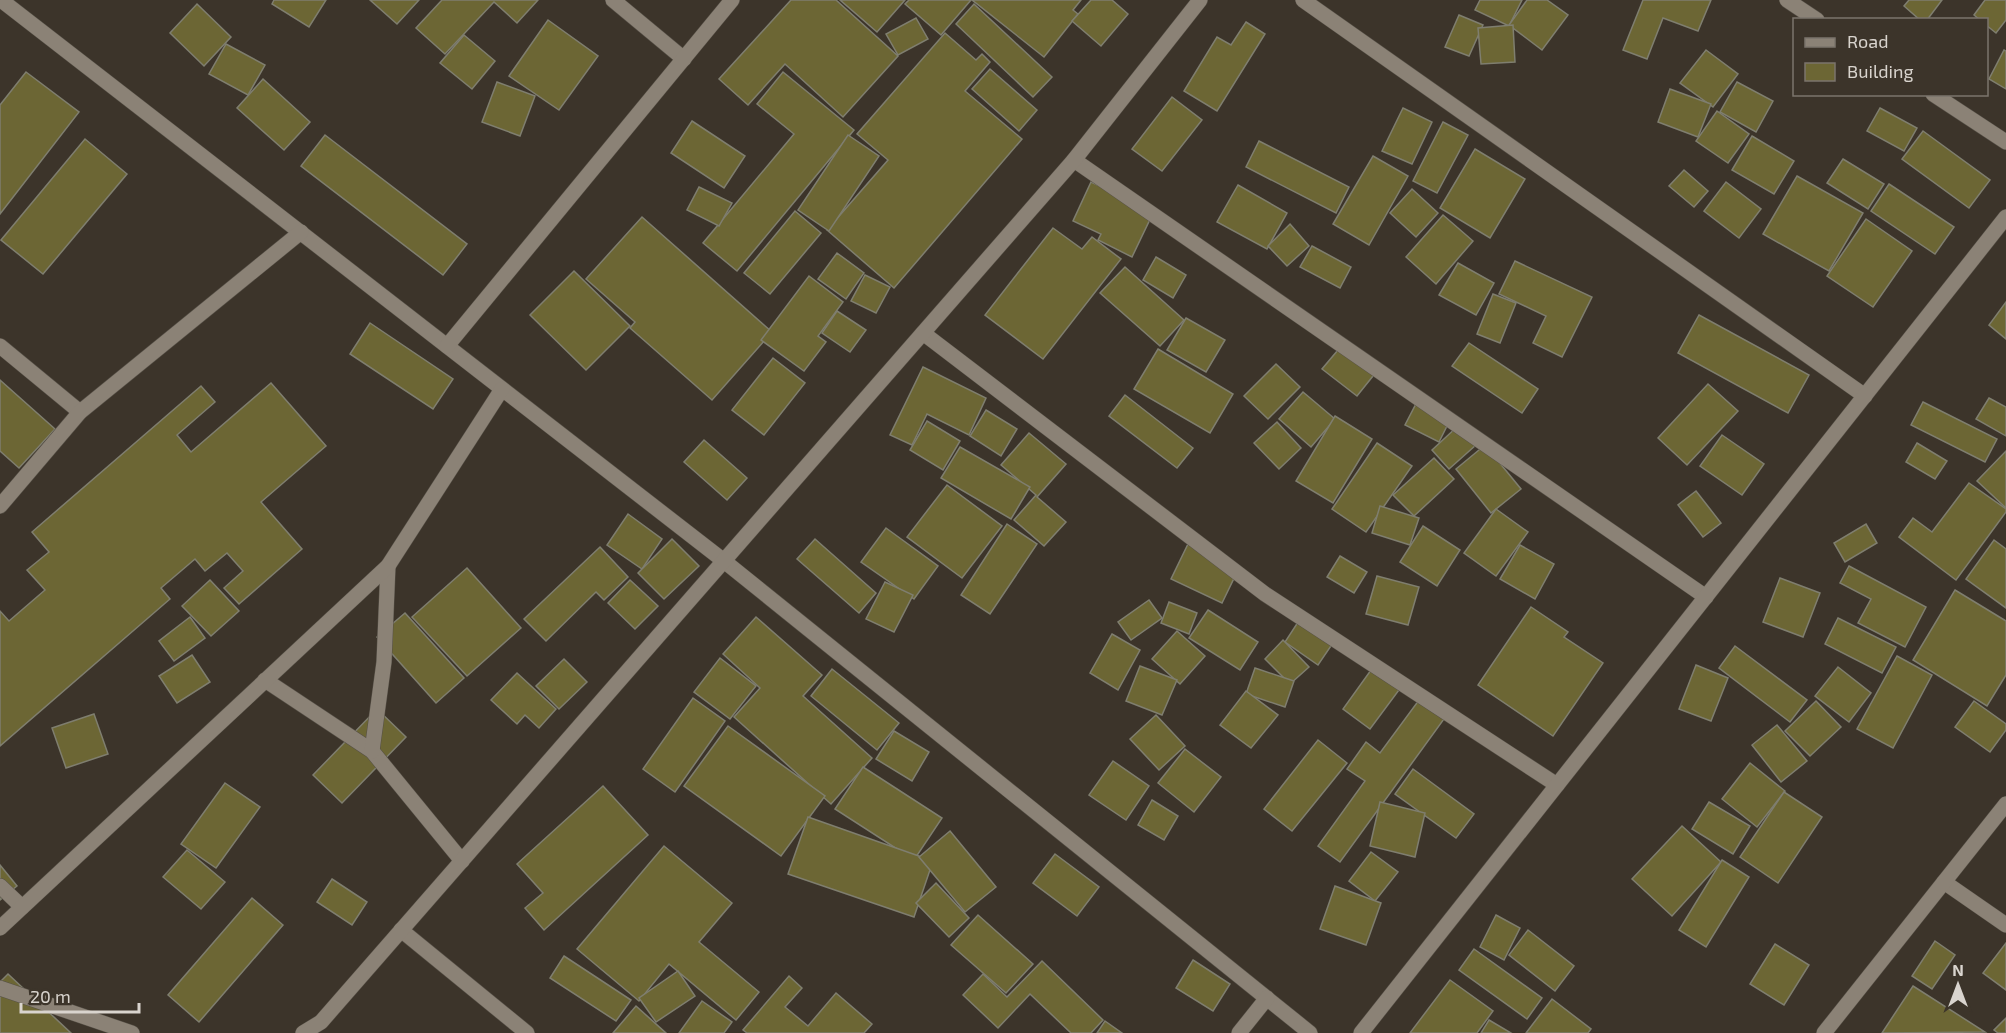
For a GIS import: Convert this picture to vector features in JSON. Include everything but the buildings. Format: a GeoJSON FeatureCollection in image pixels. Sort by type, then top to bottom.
{"type":"FeatureCollection","features":[{"type":"Feature","properties":{"kind":"street"},"geometry":{"type":"LineString","coordinates":[[1,0],[724,561],[1310,1033]]}},
{"type":"Feature","properties":{"kind":"street"},"geometry":{"type":"LineString","coordinates":[[613,0],[684,59]]}},
{"type":"Feature","properties":{"kind":"street"},"geometry":{"type":"LineString","coordinates":[[447,346],[732,0]]}},
{"type":"Feature","properties":{"kind":"street"},"geometry":{"type":"LineString","coordinates":[[303,1033],[321,1022],[1074,160],[1200,0]]}},
{"type":"Feature","properties":{"kind":"street"},"geometry":{"type":"LineString","coordinates":[[1303,0],[1865,396]]}},
{"type":"Feature","properties":{"kind":"street"},"geometry":{"type":"LineString","coordinates":[[1787,0],[1814,18]]}},
{"type":"Feature","properties":{"kind":"street"},"geometry":{"type":"LineString","coordinates":[[1936,96],[2006,142]]}},
{"type":"Feature","properties":{"kind":"street"},"geometry":{"type":"LineString","coordinates":[[1074,160],[1706,597]]}},
{"type":"Feature","properties":{"kind":"street"},"geometry":{"type":"LineString","coordinates":[[1361,1033],[2006,217]]}},
{"type":"Feature","properties":{"kind":"street"},"geometry":{"type":"LineString","coordinates":[[0,506],[80,412],[301,232]]}},
{"type":"Feature","properties":{"kind":"street"},"geometry":{"type":"LineString","coordinates":[[923,333],[1265,594],[1557,785]]}},
{"type":"Feature","properties":{"kind":"street"},"geometry":{"type":"LineString","coordinates":[[0,346],[80,412]]}},
{"type":"Feature","properties":{"kind":"street"},"geometry":{"type":"LineString","coordinates":[[0,927],[388,566],[502,388]]}},
{"type":"Feature","properties":{"kind":"street"},"geometry":{"type":"LineString","coordinates":[[372,751],[384,662],[388,566]]}},
{"type":"Feature","properties":{"kind":"street"},"geometry":{"type":"LineString","coordinates":[[265,680],[372,751],[462,861]]}},
{"type":"Feature","properties":{"kind":"street"},"geometry":{"type":"LineString","coordinates":[[1824,1033],[2006,804]]}},
{"type":"Feature","properties":{"kind":"street"},"geometry":{"type":"LineString","coordinates":[[1944,882],[2006,925]]}},
{"type":"Feature","properties":{"kind":"street"},"geometry":{"type":"LineString","coordinates":[[0,886],[22,907]]}},
{"type":"Feature","properties":{"kind":"street"},"geometry":{"type":"LineString","coordinates":[[401,930],[527,1033]]}},
{"type":"Feature","properties":{"kind":"street"},"geometry":{"type":"LineString","coordinates":[[0,988],[132,1033]]}},
{"type":"Feature","properties":{"kind":"street"},"geometry":{"type":"LineString","coordinates":[[1239,1033],[1266,998]]}}]}
